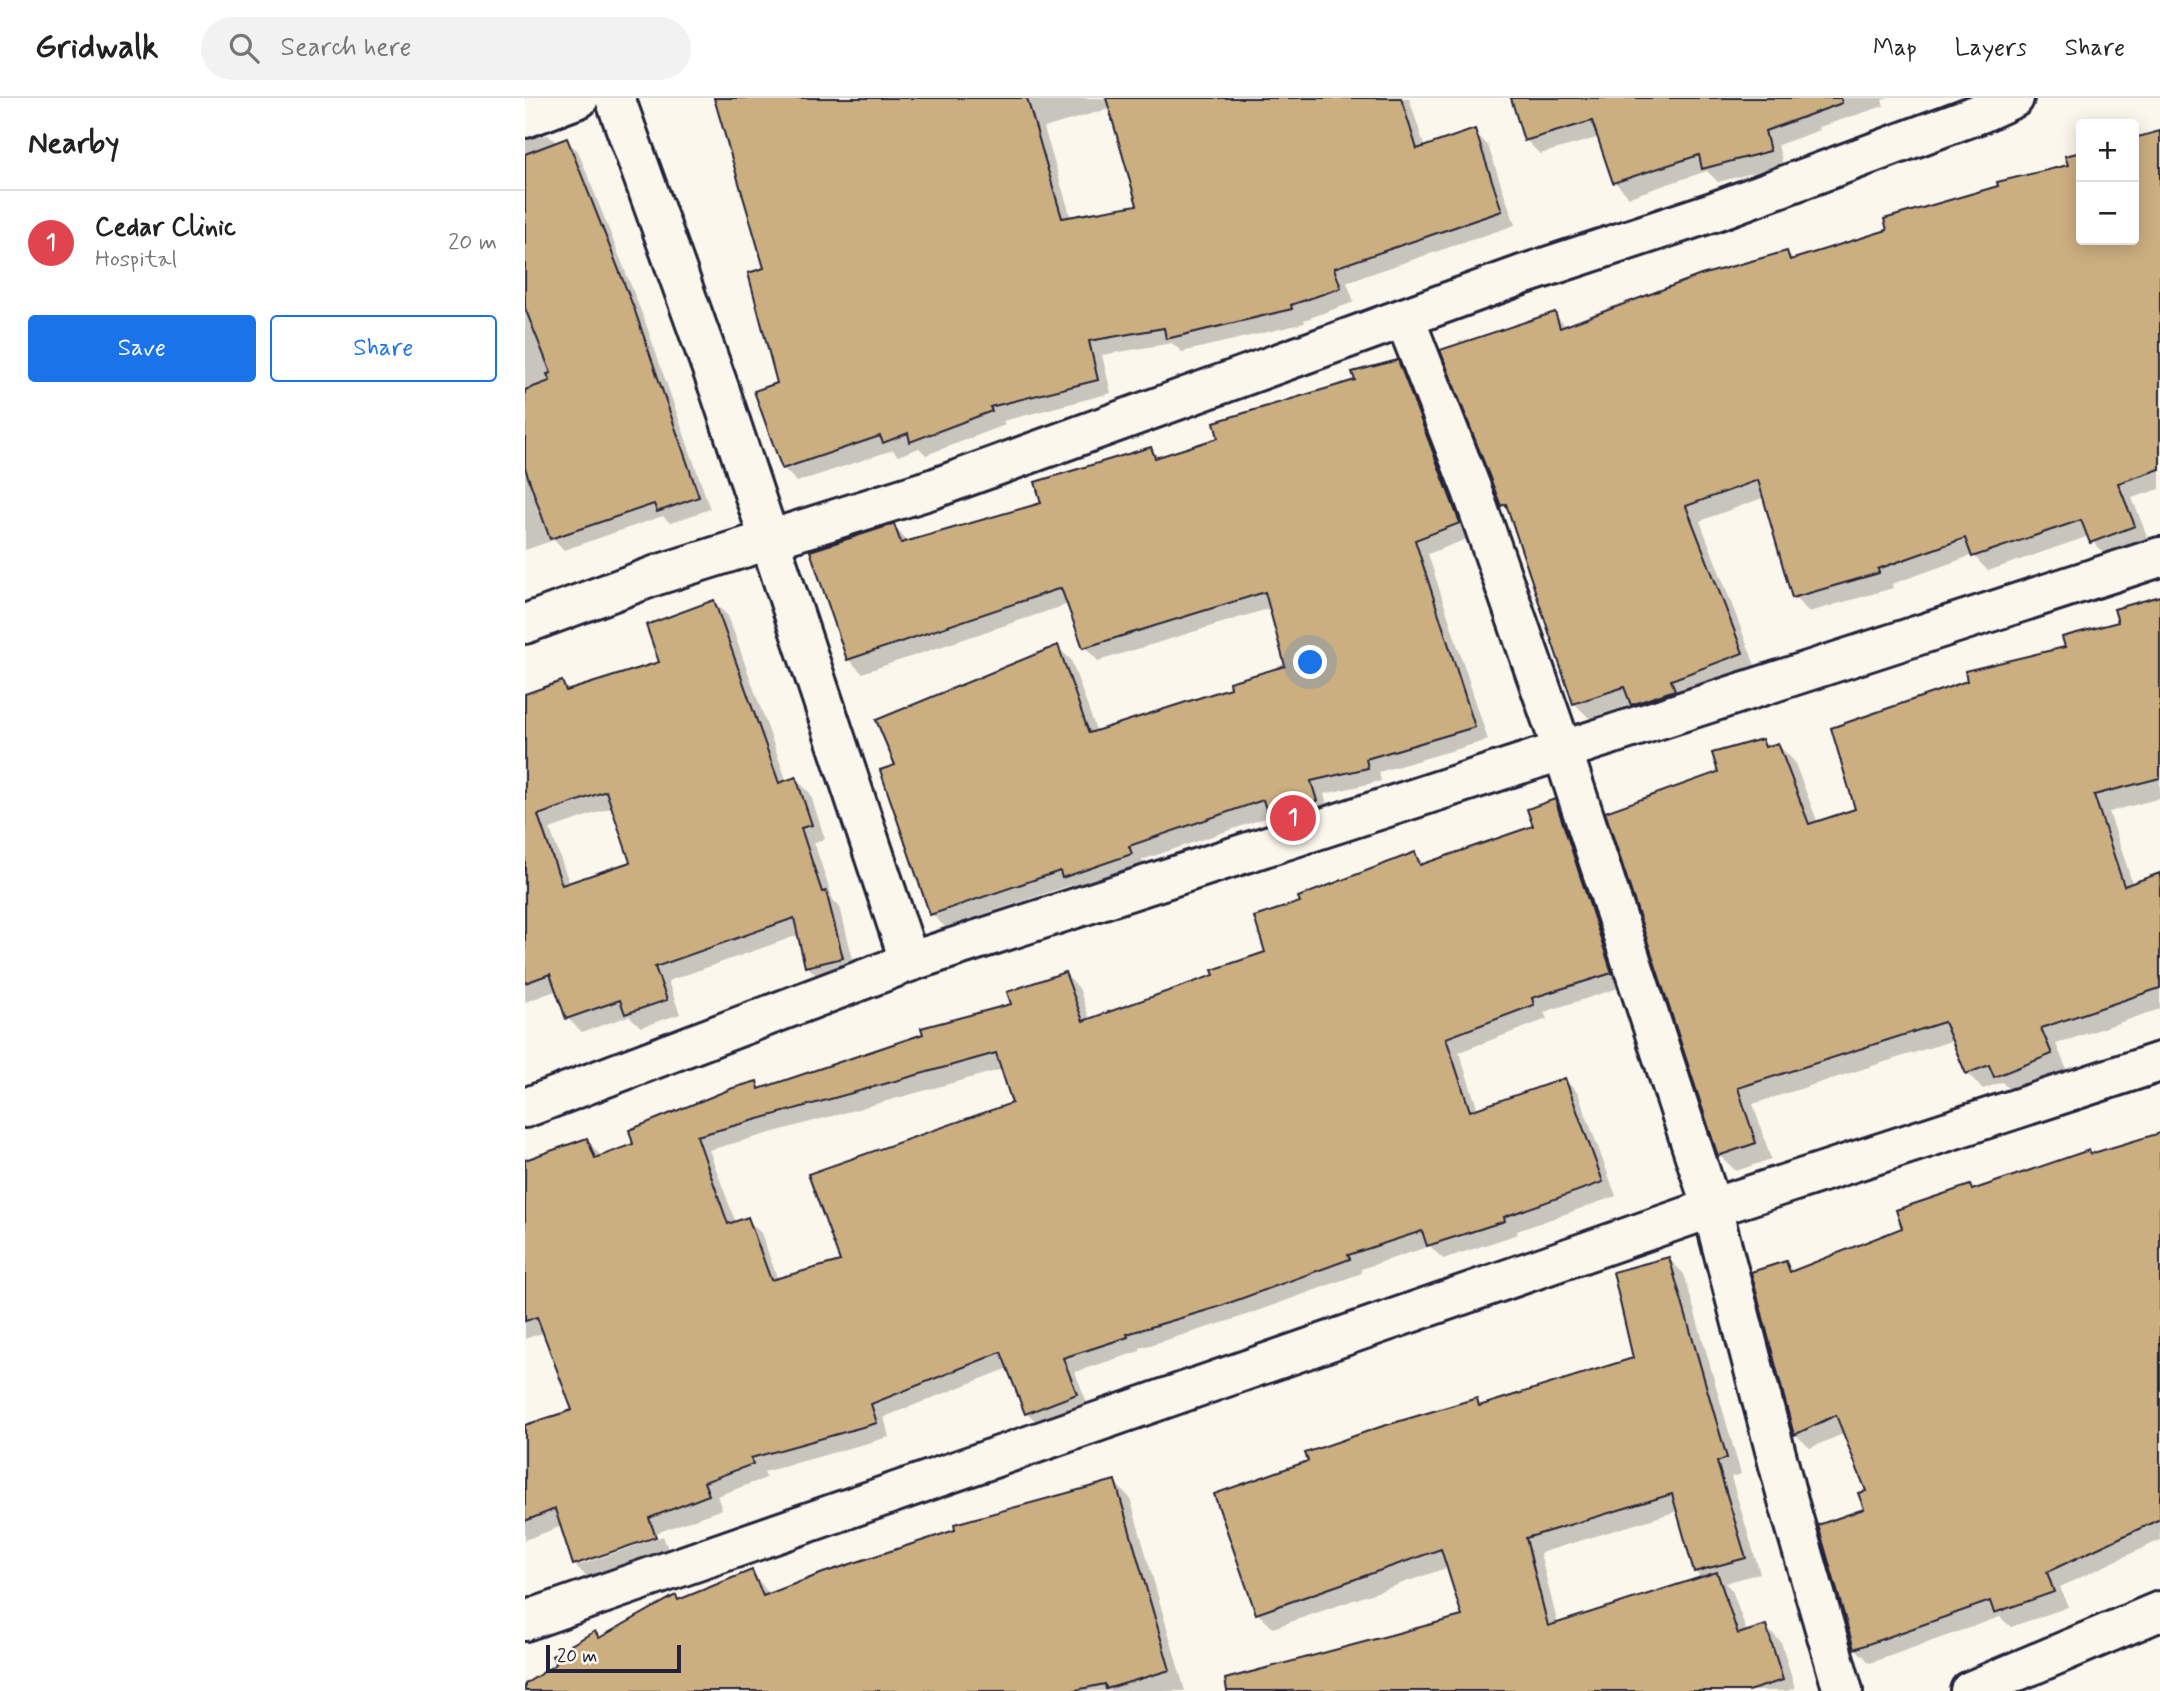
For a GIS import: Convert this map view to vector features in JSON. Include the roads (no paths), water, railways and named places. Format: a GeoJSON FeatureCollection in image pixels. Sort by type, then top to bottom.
{"type":"FeatureCollection","features":[{"type":"Feature","properties":{"kind":"street"},"geometry":{"type":"LineString","coordinates":[[525,118],[579,98]]}},
{"type":"Feature","properties":{"kind":"street"},"geometry":{"type":"LineString","coordinates":[[615,98],[769,539],[905,948],[912,961]]}},
{"type":"Feature","properties":{"kind":"street"},"geometry":{"type":"LineString","coordinates":[[525,624],[657,575],[935,488],[1522,275],[1726,208],[1981,113],[2014,98]]}},
{"type":"Feature","properties":{"kind":"street"},"geometry":{"type":"LineString","coordinates":[[1405,319],[1471,488],[1563,752],[1711,1208],[1789,1504],[1843,1691]]}},
{"type":"Feature","properties":{"kind":"street"},"geometry":{"type":"LineString","coordinates":[[525,1108],[912,961],[2160,557]]}},
{"type":"Feature","properties":{"kind":"street"},"geometry":{"type":"LineString","coordinates":[[525,1621],[1711,1208],[2160,1062]]}},
{"type":"Feature","properties":{"kind":"street"},"geometry":{"type":"LineString","coordinates":[[1970,1691],[2160,1611]]}},
{"type":"Feature","properties":{"kind":"place","name":"Cedar Clinic"},"geometry":{"type":"Point","coordinates":[1293,818]}}]}
